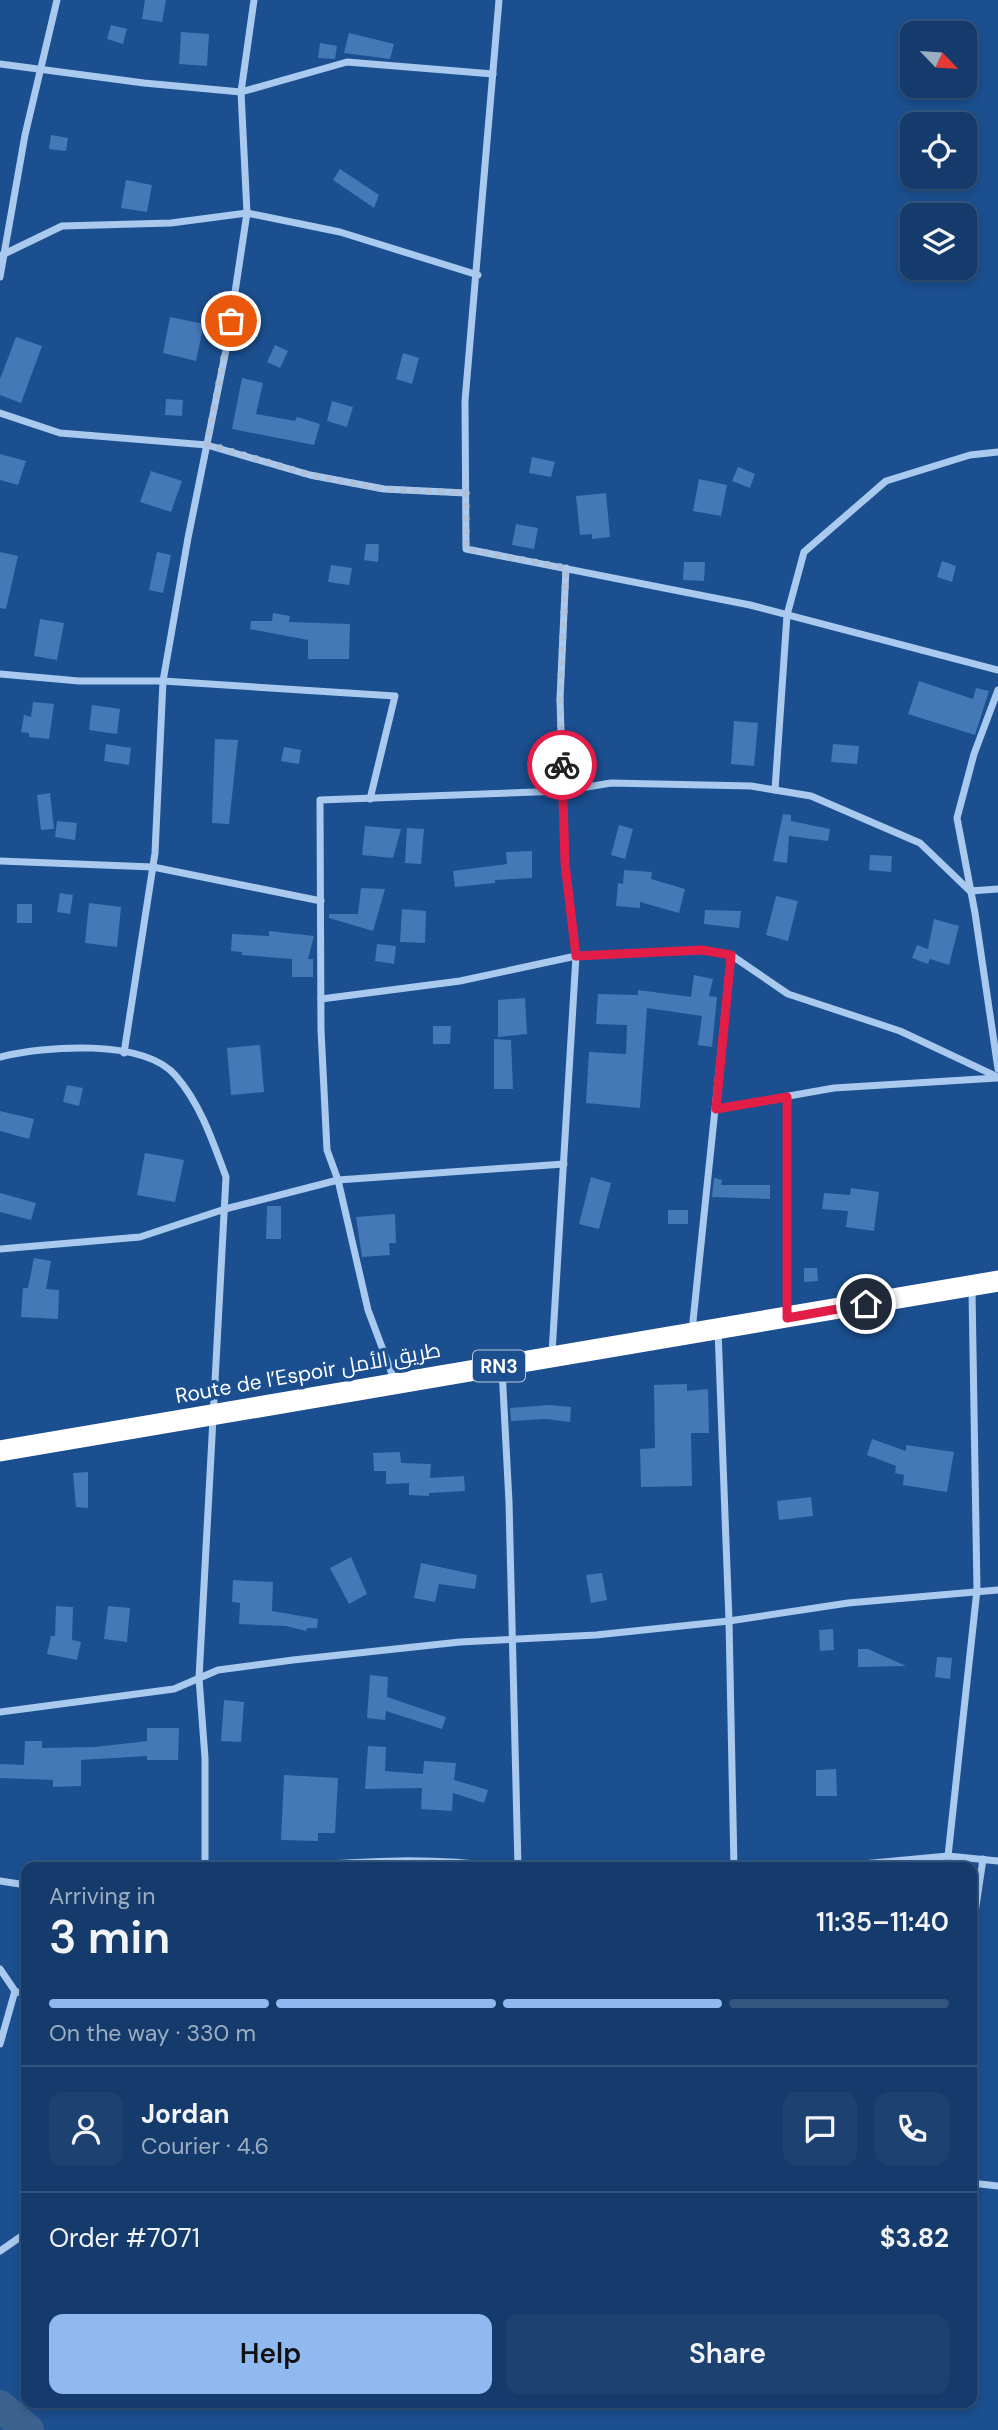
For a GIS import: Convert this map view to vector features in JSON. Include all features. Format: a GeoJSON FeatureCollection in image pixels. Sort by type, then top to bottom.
{"type":"FeatureCollection","features":[{"type":"Feature","properties":{"kind":"highway","name":"Route de l’Espoir طريق الأمل"},"geometry":{"type":"LineString","coordinates":[[0,1451],[998,1282]]}},
{"type":"Feature","properties":{"kind":"street"},"geometry":{"type":"LineString","coordinates":[[0,277],[2,256],[57,0]]}},
{"type":"Feature","properties":{"kind":"street"},"geometry":{"type":"LineString","coordinates":[[124,1053],[153,867],[163,681],[227,345],[247,213],[242,92],[254,0]]}},
{"type":"Feature","properties":{"kind":"street"},"geometry":{"type":"LineString","coordinates":[[499,0],[478,275],[465,401],[466,549],[787,615],[998,670]]}},
{"type":"Feature","properties":{"kind":"street"},"geometry":{"type":"LineString","coordinates":[[0,64],[41,67],[144,83],[242,92],[346,62],[494,74]]}},
{"type":"Feature","properties":{"kind":"street"},"geometry":{"type":"LineString","coordinates":[[2,256],[62,226],[171,223],[247,213],[340,232],[478,275]]}},
{"type":"Feature","properties":{"kind":"street"},"geometry":{"type":"LineString","coordinates":[[0,414],[60,433],[207,444],[310,475],[384,489],[466,493]]}},
{"type":"Feature","properties":{"kind":"street"},"geometry":{"type":"LineString","coordinates":[[775,790],[787,615],[804,552],[887,481],[970,455],[998,452]]}},
{"type":"Feature","properties":{"kind":"street"},"geometry":{"type":"LineString","coordinates":[[552,1357],[576,956],[565,864],[560,699],[566,568]]}},
{"type":"Feature","properties":{"kind":"street"},"geometry":{"type":"LineString","coordinates":[[0,674],[79,681],[163,681],[395,695],[370,799]]}},
{"type":"Feature","properties":{"kind":"street"},"geometry":{"type":"LineString","coordinates":[[998,690],[974,754],[957,818],[998,1069]]}},
{"type":"Feature","properties":{"kind":"street"},"geometry":{"type":"LineString","coordinates":[[395,1382],[368,1310],[338,1180],[327,1150],[321,999],[320,800],[563,791],[611,783],[751,786],[811,796],[920,843],[970,891],[998,889]]}},
{"type":"Feature","properties":{"kind":"street"},"geometry":{"type":"LineString","coordinates":[[0,861],[153,867],[321,901]]}},
{"type":"Feature","properties":{"kind":"street"},"geometry":{"type":"LineString","coordinates":[[321,999],[460,981],[576,956],[702,950],[731,955],[788,994],[900,1031],[998,1078]]}},
{"type":"Feature","properties":{"kind":"street"},"geometry":{"type":"LineString","coordinates":[[691,1335],[731,955]]}},
{"type":"Feature","properties":{"kind":"street"},"geometry":{"type":"LineString","coordinates":[[0,1057],[27,1050],[91,1048],[147,1056],[175,1073],[200,1111],[226,1177],[199,1678],[205,1758],[205,1862]]}},
{"type":"Feature","properties":{"kind":"street"},"geometry":{"type":"LineString","coordinates":[[716,1109],[834,1088],[998,1078]]}},
{"type":"Feature","properties":{"kind":"street"},"geometry":{"type":"LineString","coordinates":[[787,1097],[787,1318]]}},
{"type":"Feature","properties":{"kind":"street"},"geometry":{"type":"LineString","coordinates":[[0,1250],[140,1237],[225,1209],[338,1180],[564,1164]]}},
{"type":"Feature","properties":{"kind":"street"},"geometry":{"type":"LineString","coordinates":[[948,1856],[976,1590],[972,1286]]}},
{"type":"Feature","properties":{"kind":"street"},"geometry":{"type":"LineString","coordinates":[[718,1329],[729,1621],[734,1862]]}},
{"type":"Feature","properties":{"kind":"street"},"geometry":{"type":"LineString","coordinates":[[502,1365],[513,1639],[518,1862]]}},
{"type":"Feature","properties":{"kind":"street"},"geometry":{"type":"LineString","coordinates":[[0,1712],[174,1689],[218,1670],[293,1660],[513,1639],[596,1635],[729,1621],[848,1603],[998,1590]]}},
{"type":"Feature","properties":{"kind":"street"},"geometry":{"type":"LineString","coordinates":[[884,1862],[948,1856],[998,1861]]}},
{"type":"Feature","properties":{"kind":"street"},"geometry":{"type":"LineString","coordinates":[[977,1900],[983,1860]]}},
{"type":"Feature","properties":{"kind":"street"},"geometry":{"type":"LineString","coordinates":[[356,1862],[467,1862]]}},
{"type":"Feature","properties":{"kind":"street"},"geometry":{"type":"LineString","coordinates":[[0,1881],[21,1884]]}},
{"type":"Feature","properties":{"kind":"street"},"geometry":{"type":"LineString","coordinates":[[0,1969],[15,1991],[21,1993]]}},
{"type":"Feature","properties":{"kind":"street"},"geometry":{"type":"LineString","coordinates":[[0,2044],[15,1991]]}},
{"type":"Feature","properties":{"kind":"street"},"geometry":{"type":"LineString","coordinates":[[977,2184],[998,2186]]}},
{"type":"Feature","properties":{"kind":"street"},"geometry":{"type":"LineString","coordinates":[[0,2251],[21,2237]]}},
{"type":"Feature","properties":{"kind":"building"},"geometry":{"type":"Polygon","coordinates":[[[145,0],[166,0],[162,22],[142,19],[145,0]]]}},
{"type":"Feature","properties":{"kind":"building"},"geometry":{"type":"Polygon","coordinates":[[[111,25],[127,29],[123,44],[107,39],[111,25]]]}},
{"type":"Feature","properties":{"kind":"building"},"geometry":{"type":"Polygon","coordinates":[[[181,32],[209,34],[207,66],[179,64],[181,32]]]}},
{"type":"Feature","properties":{"kind":"building"},"geometry":{"type":"Polygon","coordinates":[[[349,33],[394,44],[390,59],[344,53],[349,33]]]}},
{"type":"Feature","properties":{"kind":"building"},"geometry":{"type":"Polygon","coordinates":[[[320,43],[337,46],[335,59],[318,58],[320,43]]]}},
{"type":"Feature","properties":{"kind":"building"},"geometry":{"type":"Polygon","coordinates":[[[51,135],[68,138],[66,151],[49,149],[51,135]]]}},
{"type":"Feature","properties":{"kind":"building"},"geometry":{"type":"Polygon","coordinates":[[[340,169],[379,195],[374,208],[333,180],[340,169]]]}},
{"type":"Feature","properties":{"kind":"building"},"geometry":{"type":"Polygon","coordinates":[[[126,180],[152,185],[147,212],[121,208],[126,180]]]}},
{"type":"Feature","properties":{"kind":"building"},"geometry":{"type":"Polygon","coordinates":[[[170,317],[204,324],[196,361],[163,353],[170,317]]]}},
{"type":"Feature","properties":{"kind":"building"},"geometry":{"type":"Polygon","coordinates":[[[16,337],[42,346],[21,403],[0,395],[0,379],[16,337]]]}},
{"type":"Feature","properties":{"kind":"building"},"geometry":{"type":"Polygon","coordinates":[[[275,345],[288,351],[280,368],[267,362],[275,345]]]}},
{"type":"Feature","properties":{"kind":"building"},"geometry":{"type":"Polygon","coordinates":[[[403,353],[419,358],[412,384],[396,379],[403,353]]]}},
{"type":"Feature","properties":{"kind":"building"},"geometry":{"type":"Polygon","coordinates":[[[242,378],[263,383],[256,414],[295,421],[297,417],[320,424],[314,445],[232,429],[242,378]]]}},
{"type":"Feature","properties":{"kind":"building"},"geometry":{"type":"Polygon","coordinates":[[[166,399],[183,400],[182,416],[165,415],[166,399]]]}},
{"type":"Feature","properties":{"kind":"building"},"geometry":{"type":"Polygon","coordinates":[[[332,401],[353,407],[347,427],[327,421],[332,401]]]}},
{"type":"Feature","properties":{"kind":"building"},"geometry":{"type":"Polygon","coordinates":[[[0,454],[26,461],[18,485],[0,480],[0,454]]]}},
{"type":"Feature","properties":{"kind":"building"},"geometry":{"type":"Polygon","coordinates":[[[532,457],[555,462],[551,477],[529,473],[532,457]]]}},
{"type":"Feature","properties":{"kind":"building"},"geometry":{"type":"Polygon","coordinates":[[[738,467],[755,474],[750,488],[732,481],[738,467]]]}},
{"type":"Feature","properties":{"kind":"building"},"geometry":{"type":"Polygon","coordinates":[[[151,471],[182,481],[171,512],[140,502],[151,471]]]}},
{"type":"Feature","properties":{"kind":"building"},"geometry":{"type":"Polygon","coordinates":[[[699,479],[727,485],[721,516],[693,511],[699,479]]]}},
{"type":"Feature","properties":{"kind":"building"},"geometry":{"type":"Polygon","coordinates":[[[606,493],[610,537],[592,539],[592,534],[580,535],[576,496],[606,493]]]}},
{"type":"Feature","properties":{"kind":"building"},"geometry":{"type":"Polygon","coordinates":[[[516,524],[538,528],[534,549],[512,545],[516,524]]]}},
{"type":"Feature","properties":{"kind":"building"},"geometry":{"type":"Polygon","coordinates":[[[366,544],[379,544],[378,562],[364,560],[366,544]]]}},
{"type":"Feature","properties":{"kind":"building"},"geometry":{"type":"Polygon","coordinates":[[[0,552],[18,556],[6,609],[0,608],[0,552]]]}},
{"type":"Feature","properties":{"kind":"building"},"geometry":{"type":"Polygon","coordinates":[[[157,552],[171,555],[163,593],[149,590],[157,552]]]}},
{"type":"Feature","properties":{"kind":"building"},"geometry":{"type":"Polygon","coordinates":[[[942,561],[956,566],[952,582],[937,577],[942,561]]]}},
{"type":"Feature","properties":{"kind":"building"},"geometry":{"type":"Polygon","coordinates":[[[684,562],[705,562],[704,581],[683,580],[684,562]]]}},
{"type":"Feature","properties":{"kind":"building"},"geometry":{"type":"Polygon","coordinates":[[[331,565],[352,568],[349,585],[328,582],[331,565]]]}},
{"type":"Feature","properties":{"kind":"building"},"geometry":{"type":"Polygon","coordinates":[[[273,613],[290,616],[289,622],[350,624],[349,659],[308,659],[308,640],[250,629],[251,621],[272,621],[273,613]]]}},
{"type":"Feature","properties":{"kind":"building"},"geometry":{"type":"Polygon","coordinates":[[[40,619],[64,623],[57,660],[34,656],[40,619]]]}},
{"type":"Feature","properties":{"kind":"building"},"geometry":{"type":"Polygon","coordinates":[[[919,681],[973,699],[976,688],[989,691],[975,735],[908,714],[919,681]]]}},
{"type":"Feature","properties":{"kind":"building"},"geometry":{"type":"Polygon","coordinates":[[[33,702],[54,704],[49,739],[29,737],[29,733],[21,732],[24,715],[31,717],[33,702]]]}},
{"type":"Feature","properties":{"kind":"building"},"geometry":{"type":"Polygon","coordinates":[[[92,705],[120,709],[117,734],[89,730],[92,705]]]}},
{"type":"Feature","properties":{"kind":"building"},"geometry":{"type":"Polygon","coordinates":[[[734,721],[758,723],[754,766],[731,764],[734,721]]]}},
{"type":"Feature","properties":{"kind":"building"},"geometry":{"type":"Polygon","coordinates":[[[215,739],[238,740],[229,824],[212,823],[215,739]]]}},
{"type":"Feature","properties":{"kind":"building"},"geometry":{"type":"Polygon","coordinates":[[[106,744],[131,748],[129,765],[104,761],[106,744]]]}},
{"type":"Feature","properties":{"kind":"building"},"geometry":{"type":"Polygon","coordinates":[[[833,744],[859,746],[857,764],[831,762],[833,744]]]}},
{"type":"Feature","properties":{"kind":"building"},"geometry":{"type":"Polygon","coordinates":[[[284,747],[301,750],[299,764],[281,761],[284,747]]]}},
{"type":"Feature","properties":{"kind":"building"},"geometry":{"type":"Polygon","coordinates":[[[50,793],[54,829],[41,830],[37,795],[50,793]]]}},
{"type":"Feature","properties":{"kind":"building"},"geometry":{"type":"Polygon","coordinates":[[[783,814],[791,815],[791,821],[830,829],[828,841],[789,836],[787,863],[773,861],[783,814]]]}},
{"type":"Feature","properties":{"kind":"building"},"geometry":{"type":"Polygon","coordinates":[[[57,821],[77,823],[75,840],[55,837],[57,821]]]}},
{"type":"Feature","properties":{"kind":"building"},"geometry":{"type":"Polygon","coordinates":[[[619,825],[633,829],[625,859],[611,855],[619,825]]]}},
{"type":"Feature","properties":{"kind":"building"},"geometry":{"type":"Polygon","coordinates":[[[365,826],[401,829],[393,858],[362,855],[365,826]]]}},
{"type":"Feature","properties":{"kind":"building"},"geometry":{"type":"Polygon","coordinates":[[[407,828],[424,829],[421,864],[405,863],[407,828]]]}},
{"type":"Feature","properties":{"kind":"building"},"geometry":{"type":"Polygon","coordinates":[[[532,851],[532,878],[495,880],[495,883],[455,887],[453,871],[507,864],[506,852],[532,851]]]}},
{"type":"Feature","properties":{"kind":"building"},"geometry":{"type":"Polygon","coordinates":[[[870,855],[892,856],[891,872],[869,870],[870,855]]]}},
{"type":"Feature","properties":{"kind":"building"},"geometry":{"type":"Polygon","coordinates":[[[624,870],[652,872],[651,879],[685,889],[679,913],[640,902],[640,908],[616,906],[618,883],[623,884],[624,870]]]}},
{"type":"Feature","properties":{"kind":"building"},"geometry":{"type":"Polygon","coordinates":[[[361,888],[385,889],[373,931],[329,918],[329,914],[358,914],[361,888]]]}},
{"type":"Feature","properties":{"kind":"building"},"geometry":{"type":"Polygon","coordinates":[[[60,893],[73,895],[70,914],[57,912],[60,893]]]}},
{"type":"Feature","properties":{"kind":"building"},"geometry":{"type":"Polygon","coordinates":[[[776,896],[798,901],[788,941],[766,935],[776,896]]]}},
{"type":"Feature","properties":{"kind":"building"},"geometry":{"type":"Polygon","coordinates":[[[89,903],[121,907],[117,947],[85,943],[89,903]]]}},
{"type":"Feature","properties":{"kind":"building"},"geometry":{"type":"Polygon","coordinates":[[[17,904],[32,904],[32,923],[17,923],[17,904]]]}},
{"type":"Feature","properties":{"kind":"building"},"geometry":{"type":"Polygon","coordinates":[[[402,909],[426,911],[425,943],[400,942],[402,909]]]}},
{"type":"Feature","properties":{"kind":"building"},"geometry":{"type":"Polygon","coordinates":[[[705,910],[741,911],[739,928],[704,924],[705,910]]]}},
{"type":"Feature","properties":{"kind":"building"},"geometry":{"type":"Polygon","coordinates":[[[934,919],[959,926],[949,965],[930,959],[928,964],[912,958],[917,945],[928,949],[934,919]]]}},
{"type":"Feature","properties":{"kind":"building"},"geometry":{"type":"Polygon","coordinates":[[[269,931],[314,936],[308,959],[313,959],[313,977],[292,977],[292,959],[242,955],[242,952],[231,951],[232,934],[269,936],[269,931]]]}},
{"type":"Feature","properties":{"kind":"building"},"geometry":{"type":"Polygon","coordinates":[[[377,944],[396,946],[394,964],[375,961],[377,944]]]}},
{"type":"Feature","properties":{"kind":"building"},"geometry":{"type":"Polygon","coordinates":[[[694,975],[713,979],[709,996],[717,997],[712,1047],[698,1045],[702,1016],[647,1008],[640,1108],[586,1103],[589,1052],[626,1054],[627,1025],[596,1024],[598,994],[638,995],[638,990],[691,997],[694,975]]]}},
{"type":"Feature","properties":{"kind":"building"},"geometry":{"type":"Polygon","coordinates":[[[525,998],[527,1034],[498,1037],[498,1000],[525,998]]]}},
{"type":"Feature","properties":{"kind":"building"},"geometry":{"type":"Polygon","coordinates":[[[433,1026],[451,1026],[450,1044],[433,1044],[433,1026]]]}},
{"type":"Feature","properties":{"kind":"building"},"geometry":{"type":"Polygon","coordinates":[[[494,1039],[511,1040],[513,1089],[494,1089],[494,1039]]]}},
{"type":"Feature","properties":{"kind":"building"},"geometry":{"type":"Polygon","coordinates":[[[260,1045],[264,1092],[231,1095],[227,1048],[260,1045]]]}},
{"type":"Feature","properties":{"kind":"building"},"geometry":{"type":"Polygon","coordinates":[[[67,1085],[83,1088],[79,1106],[63,1102],[67,1085]]]}},
{"type":"Feature","properties":{"kind":"building"},"geometry":{"type":"Polygon","coordinates":[[[0,1111],[34,1119],[29,1139],[0,1131],[0,1111]]]}},
{"type":"Feature","properties":{"kind":"building"},"geometry":{"type":"Polygon","coordinates":[[[145,1153],[184,1160],[175,1202],[137,1195],[145,1153]]]}},
{"type":"Feature","properties":{"kind":"building"},"geometry":{"type":"Polygon","coordinates":[[[591,1177],[611,1183],[599,1229],[579,1224],[591,1177]]]}},
{"type":"Feature","properties":{"kind":"building"},"geometry":{"type":"Polygon","coordinates":[[[714,1178],[722,1180],[721,1185],[770,1185],[770,1199],[712,1197],[714,1178]]]}},
{"type":"Feature","properties":{"kind":"building"},"geometry":{"type":"Polygon","coordinates":[[[851,1188],[879,1192],[874,1231],[846,1227],[848,1211],[822,1209],[824,1193],[850,1195],[851,1188]]]}},
{"type":"Feature","properties":{"kind":"building"},"geometry":{"type":"Polygon","coordinates":[[[0,1193],[36,1203],[31,1220],[0,1212],[0,1193]]]}},
{"type":"Feature","properties":{"kind":"building"},"geometry":{"type":"Polygon","coordinates":[[[267,1206],[281,1206],[281,1239],[266,1239],[267,1206]]]}},
{"type":"Feature","properties":{"kind":"building"},"geometry":{"type":"Polygon","coordinates":[[[668,1210],[688,1210],[688,1224],[668,1224],[668,1210]]]}},
{"type":"Feature","properties":{"kind":"building"},"geometry":{"type":"Polygon","coordinates":[[[395,1214],[396,1243],[389,1243],[390,1255],[362,1257],[356,1217],[395,1214]]]}},
{"type":"Feature","properties":{"kind":"building"},"geometry":{"type":"Polygon","coordinates":[[[34,1258],[51,1261],[46,1289],[59,1290],[58,1319],[21,1317],[23,1288],[28,1288],[34,1258]]]}},
{"type":"Feature","properties":{"kind":"building"},"geometry":{"type":"Polygon","coordinates":[[[804,1268],[817,1268],[818,1281],[804,1282],[804,1268]]]}},
{"type":"Feature","properties":{"kind":"building"},"geometry":{"type":"Polygon","coordinates":[[[687,1384],[687,1391],[708,1389],[709,1433],[691,1433],[692,1486],[641,1487],[640,1449],[655,1448],[654,1385],[687,1384]]]}},
{"type":"Feature","properties":{"kind":"building"},"geometry":{"type":"Polygon","coordinates":[[[550,1405],[571,1407],[570,1422],[546,1419],[511,1421],[510,1408],[550,1405]]]}},
{"type":"Feature","properties":{"kind":"building"},"geometry":{"type":"Polygon","coordinates":[[[872,1439],[906,1451],[906,1445],[954,1452],[947,1492],[903,1485],[904,1475],[895,1473],[896,1466],[867,1455],[872,1439]]]}},
{"type":"Feature","properties":{"kind":"building"},"geometry":{"type":"Polygon","coordinates":[[[400,1452],[401,1463],[431,1464],[430,1478],[464,1476],[465,1491],[429,1493],[429,1496],[409,1495],[409,1483],[386,1484],[386,1471],[374,1471],[373,1453],[400,1452]]]}},
{"type":"Feature","properties":{"kind":"building"},"geometry":{"type":"Polygon","coordinates":[[[88,1472],[88,1508],[76,1507],[73,1473],[88,1472]]]}},
{"type":"Feature","properties":{"kind":"building"},"geometry":{"type":"Polygon","coordinates":[[[811,1497],[813,1516],[779,1520],[777,1501],[811,1497]]]}},
{"type":"Feature","properties":{"kind":"building"},"geometry":{"type":"Polygon","coordinates":[[[351,1557],[367,1594],[349,1604],[330,1568],[351,1557]]]}},
{"type":"Feature","properties":{"kind":"building"},"geometry":{"type":"Polygon","coordinates":[[[421,1563],[477,1575],[475,1589],[439,1584],[435,1602],[414,1598],[421,1563]]]}},
{"type":"Feature","properties":{"kind":"building"},"geometry":{"type":"Polygon","coordinates":[[[602,1573],[607,1600],[591,1603],[586,1575],[602,1573]]]}},
{"type":"Feature","properties":{"kind":"building"},"geometry":{"type":"Polygon","coordinates":[[[233,1580],[273,1582],[272,1611],[318,1619],[317,1628],[307,1628],[306,1631],[286,1626],[239,1624],[240,1603],[232,1602],[233,1580]]]}},
{"type":"Feature","properties":{"kind":"building"},"geometry":{"type":"Polygon","coordinates":[[[56,1606],[73,1607],[72,1640],[81,1642],[77,1660],[47,1654],[51,1636],[55,1636],[56,1606]]]}},
{"type":"Feature","properties":{"kind":"building"},"geometry":{"type":"Polygon","coordinates":[[[108,1606],[130,1608],[127,1642],[104,1639],[108,1606]]]}},
{"type":"Feature","properties":{"kind":"building"},"geometry":{"type":"Polygon","coordinates":[[[833,1629],[834,1650],[820,1651],[819,1630],[833,1629]]]}},
{"type":"Feature","properties":{"kind":"building"},"geometry":{"type":"Polygon","coordinates":[[[858,1649],[868,1649],[906,1666],[858,1667],[858,1649]]]}},
{"type":"Feature","properties":{"kind":"building"},"geometry":{"type":"Polygon","coordinates":[[[937,1657],[952,1658],[950,1679],[935,1677],[937,1657]]]}},
{"type":"Feature","properties":{"kind":"building"},"geometry":{"type":"Polygon","coordinates":[[[370,1675],[388,1677],[387,1697],[446,1717],[442,1729],[386,1711],[385,1720],[367,1718],[370,1675]]]}},
{"type":"Feature","properties":{"kind":"building"},"geometry":{"type":"Polygon","coordinates":[[[224,1700],[244,1702],[241,1742],[221,1741],[224,1700]]]}},
{"type":"Feature","properties":{"kind":"building"},"geometry":{"type":"Polygon","coordinates":[[[147,1728],[179,1728],[178,1760],[147,1760],[147,1756],[81,1760],[81,1786],[53,1787],[53,1780],[0,1778],[0,1764],[24,1765],[25,1741],[42,1741],[42,1748],[95,1747],[147,1741],[147,1728]]]}},
{"type":"Feature","properties":{"kind":"building"},"geometry":{"type":"Polygon","coordinates":[[[368,1746],[386,1747],[385,1771],[423,1774],[424,1761],[456,1763],[454,1780],[488,1790],[484,1803],[453,1793],[452,1811],[421,1809],[422,1788],[365,1789],[368,1746]]]}},
{"type":"Feature","properties":{"kind":"building"},"geometry":{"type":"Polygon","coordinates":[[[836,1769],[837,1796],[816,1796],[816,1770],[836,1769]]]}},
{"type":"Feature","properties":{"kind":"building"},"geometry":{"type":"Polygon","coordinates":[[[284,1775],[338,1778],[335,1833],[318,1833],[318,1841],[281,1840],[284,1775]]]}},
{"type":"Feature","properties":{"kind":"waterway"},"geometry":{"type":"LineString","coordinates":[[0,2406],[28,2430]]}},
{"type":"Feature","properties":{"kind":"way so far"},"geometry":{"type":"LineString","coordinates":[[231,321],[207,444],[310,475],[384,489],[466,493],[466,549],[566,568],[560,699],[562,765]]}},
{"type":"Feature","properties":{"kind":"route"},"geometry":{"type":"LineString","coordinates":[[562,765],[565,864],[576,956],[702,950],[731,955],[716,1109],[787,1097],[787,1318],[866,1304]]}}]}
